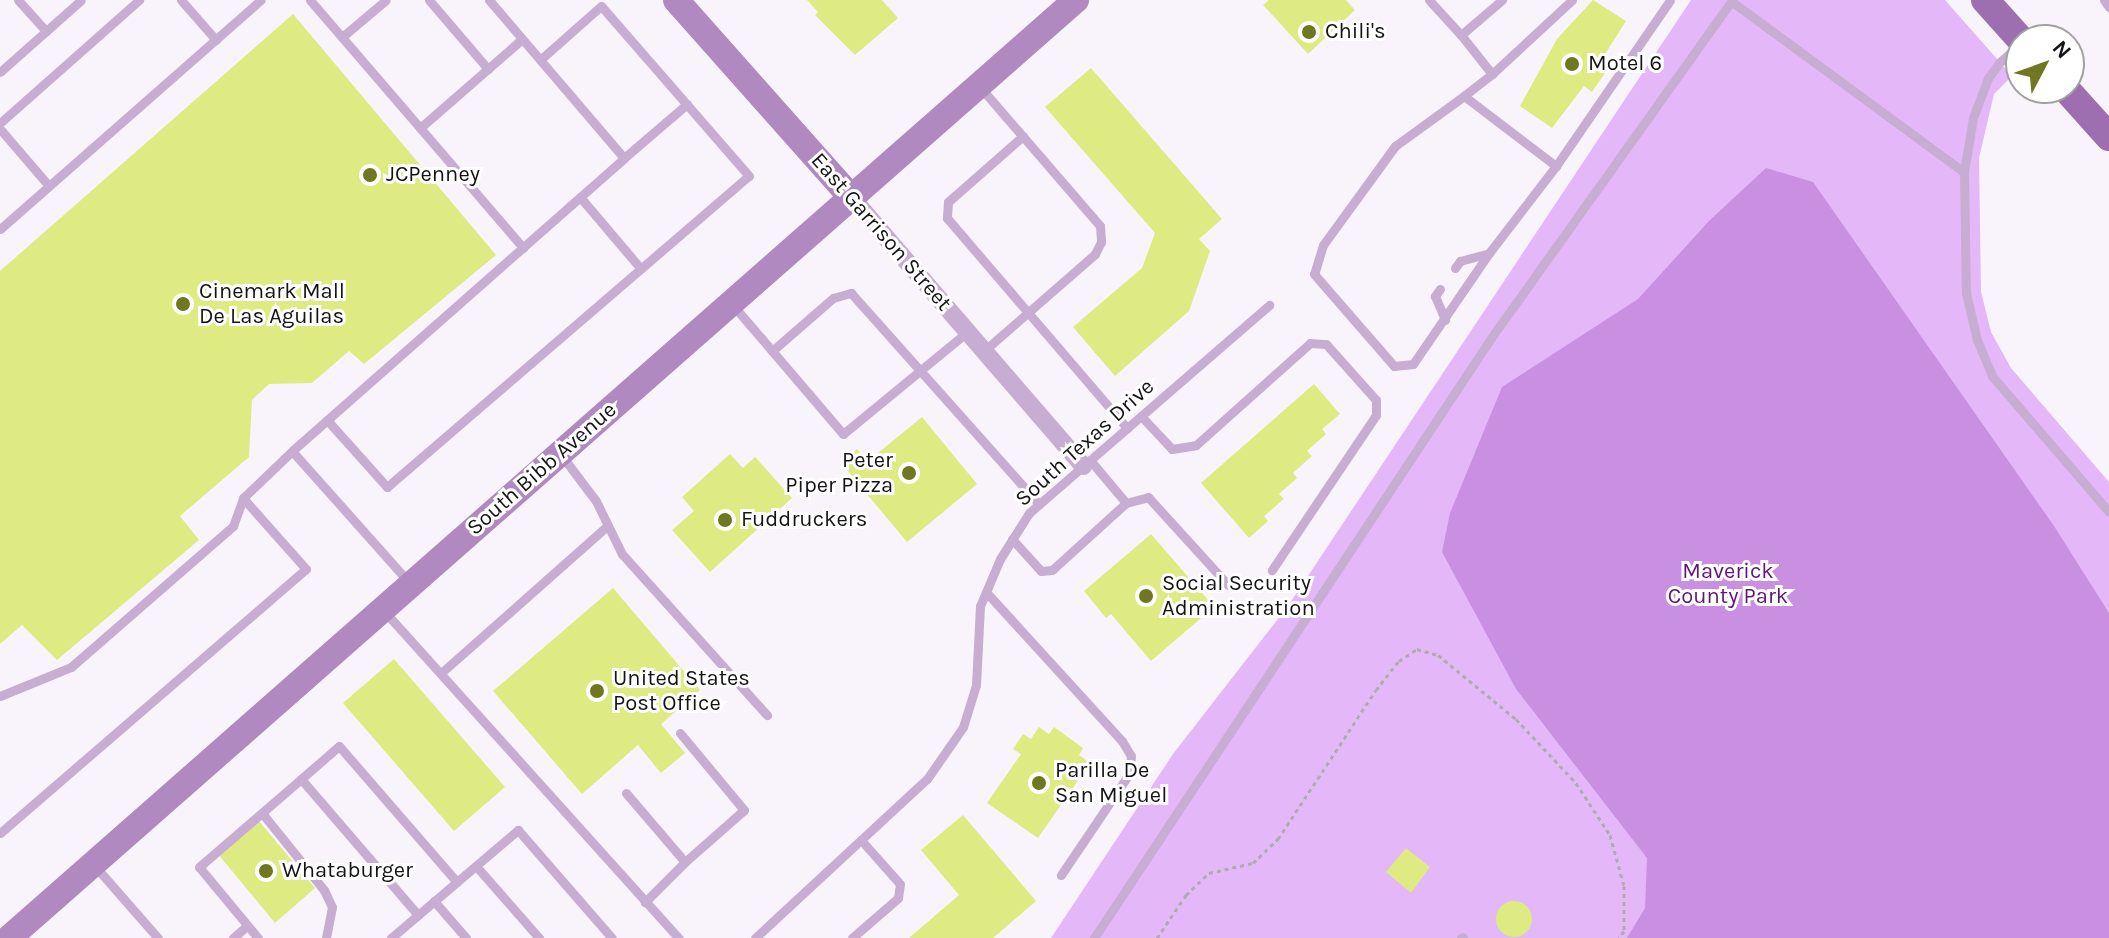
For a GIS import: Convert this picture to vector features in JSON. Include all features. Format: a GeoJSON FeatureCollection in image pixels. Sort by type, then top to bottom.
{"type":"FeatureCollection","features":[{"type":"Feature","properties":{"kind":"main road","name":"East Garrison Street"},"geometry":{"type":"LineString","coordinates":[[676,0],[852,198]]}},
{"type":"Feature","properties":{"kind":"main road","name":"South Bibb Avenue"},"geometry":{"type":"LineString","coordinates":[[9,938],[1076,0]]}},
{"type":"Feature","properties":{"kind":"main road"},"geometry":{"type":"LineString","coordinates":[[1985,0],[2006,24]]}},
{"type":"Feature","properties":{"kind":"main road"},"geometry":{"type":"LineString","coordinates":[[2079,104],[2109,137]]}},
{"type":"Feature","properties":{"kind":"street","name":"East Garrison Street"},"geometry":{"type":"LineString","coordinates":[[852,198],[967,332],[1086,463]]}},
{"type":"Feature","properties":{"kind":"lane"},"geometry":{"type":"LineString","coordinates":[[18,0],[46,31]]}},
{"type":"Feature","properties":{"kind":"lane"},"geometry":{"type":"LineString","coordinates":[[0,72],[81,0]]}},
{"type":"Feature","properties":{"kind":"lane"},"geometry":{"type":"LineString","coordinates":[[0,123],[139,0]]}},
{"type":"Feature","properties":{"kind":"lane"},"geometry":{"type":"LineString","coordinates":[[181,0],[216,40]]}},
{"type":"Feature","properties":{"kind":"lane"},"geometry":{"type":"LineString","coordinates":[[310,0],[523,248]]}},
{"type":"Feature","properties":{"kind":"lane"},"geometry":{"type":"LineString","coordinates":[[342,37],[386,0]]}},
{"type":"Feature","properties":{"kind":"lane"},"geometry":{"type":"LineString","coordinates":[[429,0],[488,69]]}},
{"type":"Feature","properties":{"kind":"lane"},"geometry":{"type":"LineString","coordinates":[[489,0],[624,158]]}},
{"type":"Feature","properties":{"kind":"lane"},"geometry":{"type":"LineString","coordinates":[[1429,0],[1492,74]]}},
{"type":"Feature","properties":{"kind":"lane"},"geometry":{"type":"LineString","coordinates":[[1461,35],[1502,0]]}},
{"type":"Feature","properties":{"kind":"lane"},"geometry":{"type":"LineString","coordinates":[[1572,0],[1492,74],[1395,146],[1323,245],[1314,274],[1394,366],[1413,364],[1489,253],[1658,24],[1670,0]]}},
{"type":"Feature","properties":{"kind":"lane"},"geometry":{"type":"LineString","coordinates":[[2104,0],[2109,7]]}},
{"type":"Feature","properties":{"kind":"lane"},"geometry":{"type":"LineString","coordinates":[[1094,938],[1491,338],[1731,1],[1964,172]]}},
{"type":"Feature","properties":{"kind":"lane"},"geometry":{"type":"LineString","coordinates":[[0,229],[216,40],[254,2]]}},
{"type":"Feature","properties":{"kind":"lane"},"geometry":{"type":"LineString","coordinates":[[327,420],[387,487],[749,176],[601,6],[540,60]]}},
{"type":"Feature","properties":{"kind":"lane"},"geometry":{"type":"LineString","coordinates":[[420,128],[522,39]]}},
{"type":"Feature","properties":{"kind":"lane"},"geometry":{"type":"LineString","coordinates":[[2005,57],[1980,95],[1964,172],[1966,293],[1977,340],[1992,376],[2015,407],[2109,512]]}},
{"type":"Feature","properties":{"kind":"lane"},"geometry":{"type":"LineString","coordinates":[[978,85],[1100,226],[1101,242],[1095,254],[984,351]]}},
{"type":"Feature","properties":{"kind":"lane"},"geometry":{"type":"LineString","coordinates":[[1464,96],[1556,166]]}},
{"type":"Feature","properties":{"kind":"lane"},"geometry":{"type":"LineString","coordinates":[[0,696],[71,667],[233,526],[243,498],[292,451],[687,104]]}},
{"type":"Feature","properties":{"kind":"lane"},"geometry":{"type":"LineString","coordinates":[[0,129],[49,186]]}},
{"type":"Feature","properties":{"kind":"lane"},"geometry":{"type":"LineString","coordinates":[[1023,136],[948,202],[947,218],[1127,428]]}},
{"type":"Feature","properties":{"kind":"lane"},"geometry":{"type":"LineString","coordinates":[[580,197],[641,269]]}},
{"type":"Feature","properties":{"kind":"lane"},"geometry":{"type":"LineString","coordinates":[[1455,268],[1460,261],[1489,253]]}},
{"type":"Feature","properties":{"kind":"lane"},"geometry":{"type":"LineString","coordinates":[[1440,289],[1435,296],[1445,320]]}},
{"type":"Feature","properties":{"kind":"lane"},"geometry":{"type":"LineString","coordinates":[[772,351],[833,298],[851,293],[923,370],[1039,504]]}},
{"type":"Feature","properties":{"kind":"lane"},"geometry":{"type":"LineString","coordinates":[[731,303],[843,434],[967,332]]}},
{"type":"Feature","properties":{"kind":"lane","name":"South Texas Drive"},"geometry":{"type":"LineString","coordinates":[[755,938],[927,779],[963,727],[976,685],[980,606],[1012,539],[1029,513],[1269,305]]}},
{"type":"Feature","properties":{"kind":"lane"},"geometry":{"type":"LineString","coordinates":[[1141,416],[1172,449],[1196,445],[1310,343],[1326,344],[1376,400],[1376,415],[1272,570]]}},
{"type":"Feature","properties":{"kind":"lane"},"geometry":{"type":"LineString","coordinates":[[292,451],[411,584]]}},
{"type":"Feature","properties":{"kind":"lane"},"geometry":{"type":"LineString","coordinates":[[560,454],[596,501],[606,527],[622,554],[767,715]]}},
{"type":"Feature","properties":{"kind":"lane"},"geometry":{"type":"LineString","coordinates":[[1086,463],[1126,503]]}},
{"type":"Feature","properties":{"kind":"lane"},"geometry":{"type":"LineString","coordinates":[[1012,539],[1041,571],[1052,570],[1126,503],[1148,497],[1228,585]]}},
{"type":"Feature","properties":{"kind":"lane"},"geometry":{"type":"LineString","coordinates":[[0,833],[306,569],[243,498]]}},
{"type":"Feature","properties":{"kind":"lane"},"geometry":{"type":"LineString","coordinates":[[441,673],[606,527]]}},
{"type":"Feature","properties":{"kind":"lane"},"geometry":{"type":"LineString","coordinates":[[986,592],[1122,741],[1131,756],[1129,774],[1061,875]]}},
{"type":"Feature","properties":{"kind":"lane"},"geometry":{"type":"LineString","coordinates":[[383,609],[679,938]]}},
{"type":"Feature","properties":{"kind":"lane"},"geometry":{"type":"LineString","coordinates":[[645,902],[744,810],[680,733]]}},
{"type":"Feature","properties":{"kind":"lane"},"geometry":{"type":"LineString","coordinates":[[258,938],[199,867],[339,746],[457,882]]}},
{"type":"Feature","properties":{"kind":"lane"},"geometry":{"type":"LineString","coordinates":[[301,779],[418,915]]}},
{"type":"Feature","properties":{"kind":"lane"},"geometry":{"type":"LineString","coordinates":[[626,793],[685,862]]}},
{"type":"Feature","properties":{"kind":"lane"},"geometry":{"type":"LineString","coordinates":[[262,813],[324,890],[332,907],[326,938]]}},
{"type":"Feature","properties":{"kind":"lane"},"geometry":{"type":"LineString","coordinates":[[391,938],[518,830],[612,938]]}},
{"type":"Feature","properties":{"kind":"lane"},"geometry":{"type":"LineString","coordinates":[[852,938],[898,898],[900,884],[861,840]]}},
{"type":"Feature","properties":{"kind":"lane"},"geometry":{"type":"LineString","coordinates":[[93,863],[158,938]]}},
{"type":"Feature","properties":{"kind":"lane"},"geometry":{"type":"LineString","coordinates":[[476,866],[539,938]]}},
{"type":"Feature","properties":{"kind":"lane"},"geometry":{"type":"LineString","coordinates":[[434,901],[466,938]]}},
{"type":"Feature","properties":{"kind":"lane"},"geometry":{"type":"LineString","coordinates":[[233,938],[247,926]]}},
{"type":"Feature","properties":{"kind":"path"},"geometry":{"type":"LineString","coordinates":[[1157,938],[1186,895],[1209,873],[1253,863],[1278,839],[1376,690],[1399,661],[1417,649],[1438,655],[1506,710],[1576,783],[1610,835],[1624,886],[1624,931],[1619,938]]}},
{"type":"Feature","properties":{"kind":"green space","name":"Maverick County Park"},"geometry":{"type":"Polygon","coordinates":[[[1691,0],[1945,0],[2005,68],[2005,83],[1994,94],[1979,158],[1981,292],[1991,332],[2011,368],[2109,482],[2109,938],[1051,938],[1173,754],[1288,606],[1691,0]]]}},
{"type":"Feature","properties":{"kind":"shaded area"},"geometry":{"type":"Polygon","coordinates":[[[1766,168],[1813,182],[2054,526],[2109,613],[2109,938],[1627,938],[1645,908],[1647,858],[1516,689],[1442,552],[1450,513],[1502,387],[1638,299],[1709,221],[1766,168]]]}},
{"type":"Feature","properties":{"kind":"building"},"geometry":{"type":"Polygon","coordinates":[[[807,0],[882,0],[898,18],[855,55],[815,15],[818,12],[807,0]]]}},
{"type":"Feature","properties":{"kind":"building","name":"Chili's"},"geometry":{"type":"Polygon","coordinates":[[[1269,0],[1346,0],[1355,10],[1308,54],[1263,5],[1269,0]]]}},
{"type":"Feature","properties":{"kind":"building","name":"Motel 6"},"geometry":{"type":"Polygon","coordinates":[[[1593,0],[1626,21],[1597,67],[1605,73],[1592,92],[1584,86],[1552,128],[1520,106],[1557,39],[1593,0]]]}},
{"type":"Feature","properties":{"kind":"building"},"geometry":{"type":"Polygon","coordinates":[[[293,14],[496,255],[364,364],[349,351],[312,383],[269,384],[252,400],[249,457],[180,516],[199,540],[57,660],[22,625],[0,644],[0,271],[293,14]]]}},
{"type":"Feature","properties":{"kind":"building"},"geometry":{"type":"Polygon","coordinates":[[[1091,68],[1222,219],[1199,239],[1210,251],[1189,311],[1115,376],[1073,327],[1142,268],[1155,233],[1045,107],[1091,68]]]}},
{"type":"Feature","properties":{"kind":"building"},"geometry":{"type":"Polygon","coordinates":[[[1314,384],[1340,414],[1322,429],[1326,434],[1307,451],[1312,456],[1293,473],[1297,478],[1279,494],[1284,499],[1264,516],[1268,521],[1249,538],[1201,483],[1314,384]]]}},
{"type":"Feature","properties":{"kind":"building","name":"Peter Piper Pizza"},"geometry":{"type":"Polygon","coordinates":[[[922,417],[977,484],[907,542],[841,463],[857,449],[867,462],[922,417]]]}},
{"type":"Feature","properties":{"kind":"building","name":"Fuddruckers"},"geometry":{"type":"Polygon","coordinates":[[[730,454],[743,468],[755,457],[792,498],[710,572],[672,530],[694,511],[682,497],[730,454]]]}},
{"type":"Feature","properties":{"kind":"building","name":"Social Security Administration"},"geometry":{"type":"Polygon","coordinates":[[[1151,534],[1209,601],[1202,607],[1207,613],[1151,661],[1111,614],[1106,618],[1084,591],[1151,534]]]}},
{"type":"Feature","properties":{"kind":"building","name":"United States Post Office"},"geometry":{"type":"Polygon","coordinates":[[[613,588],[700,690],[661,724],[685,753],[661,773],[638,745],[582,794],[493,691],[613,588]]]}},
{"type":"Feature","properties":{"kind":"building"},"geometry":{"type":"Polygon","coordinates":[[[394,659],[505,787],[454,831],[343,703],[394,659]]]}},
{"type":"Feature","properties":{"kind":"building","name":"Parilla De San Miguel"},"geometry":{"type":"Polygon","coordinates":[[[1039,727],[1049,734],[1054,727],[1083,748],[1079,755],[1090,763],[1038,838],[987,803],[1021,754],[1013,749],[1023,734],[1031,739],[1039,727]]]}},
{"type":"Feature","properties":{"kind":"building"},"geometry":{"type":"Polygon","coordinates":[[[963,815],[1036,901],[993,938],[909,938],[959,895],[921,850],[963,815]]]}},
{"type":"Feature","properties":{"kind":"building","name":"Whataburger"},"geometry":{"type":"Polygon","coordinates":[[[258,820],[315,888],[275,923],[218,854],[258,820]]]}},
{"type":"Feature","properties":{"kind":"building"},"geometry":{"type":"Polygon","coordinates":[[[1406,848],[1430,867],[1411,893],[1386,872],[1406,848]]]}},
{"type":"Feature","properties":{"kind":"building"},"geometry":{"type":"Polygon","coordinates":[[[1514,901],[1527,906],[1532,919],[1527,932],[1514,937],[1501,932],[1496,919],[1501,906],[1514,901]]]}},
{"type":"Feature","properties":{"kind":"place","name":"Chili's"},"geometry":{"type":"Point","coordinates":[1309,32]}},
{"type":"Feature","properties":{"kind":"place","name":"Motel 6"},"geometry":{"type":"Point","coordinates":[1572,64]}},
{"type":"Feature","properties":{"kind":"place","name":"JCPenney"},"geometry":{"type":"Point","coordinates":[370,175]}},
{"type":"Feature","properties":{"kind":"place","name":"Cinemark Mall De Las Aguilas"},"geometry":{"type":"Point","coordinates":[183,304]}},
{"type":"Feature","properties":{"kind":"place","name":"Peter Piper Pizza"},"geometry":{"type":"Point","coordinates":[909,473]}},
{"type":"Feature","properties":{"kind":"place","name":"Fuddruckers"},"geometry":{"type":"Point","coordinates":[725,520]}},
{"type":"Feature","properties":{"kind":"place","name":"Social Security Administration"},"geometry":{"type":"Point","coordinates":[1146,596]}},
{"type":"Feature","properties":{"kind":"place","name":"United States Post Office"},"geometry":{"type":"Point","coordinates":[597,691]}},
{"type":"Feature","properties":{"kind":"place","name":"Parilla De San Miguel"},"geometry":{"type":"Point","coordinates":[1039,783]}},
{"type":"Feature","properties":{"kind":"place","name":"Whataburger"},"geometry":{"type":"Point","coordinates":[266,871]}}]}
